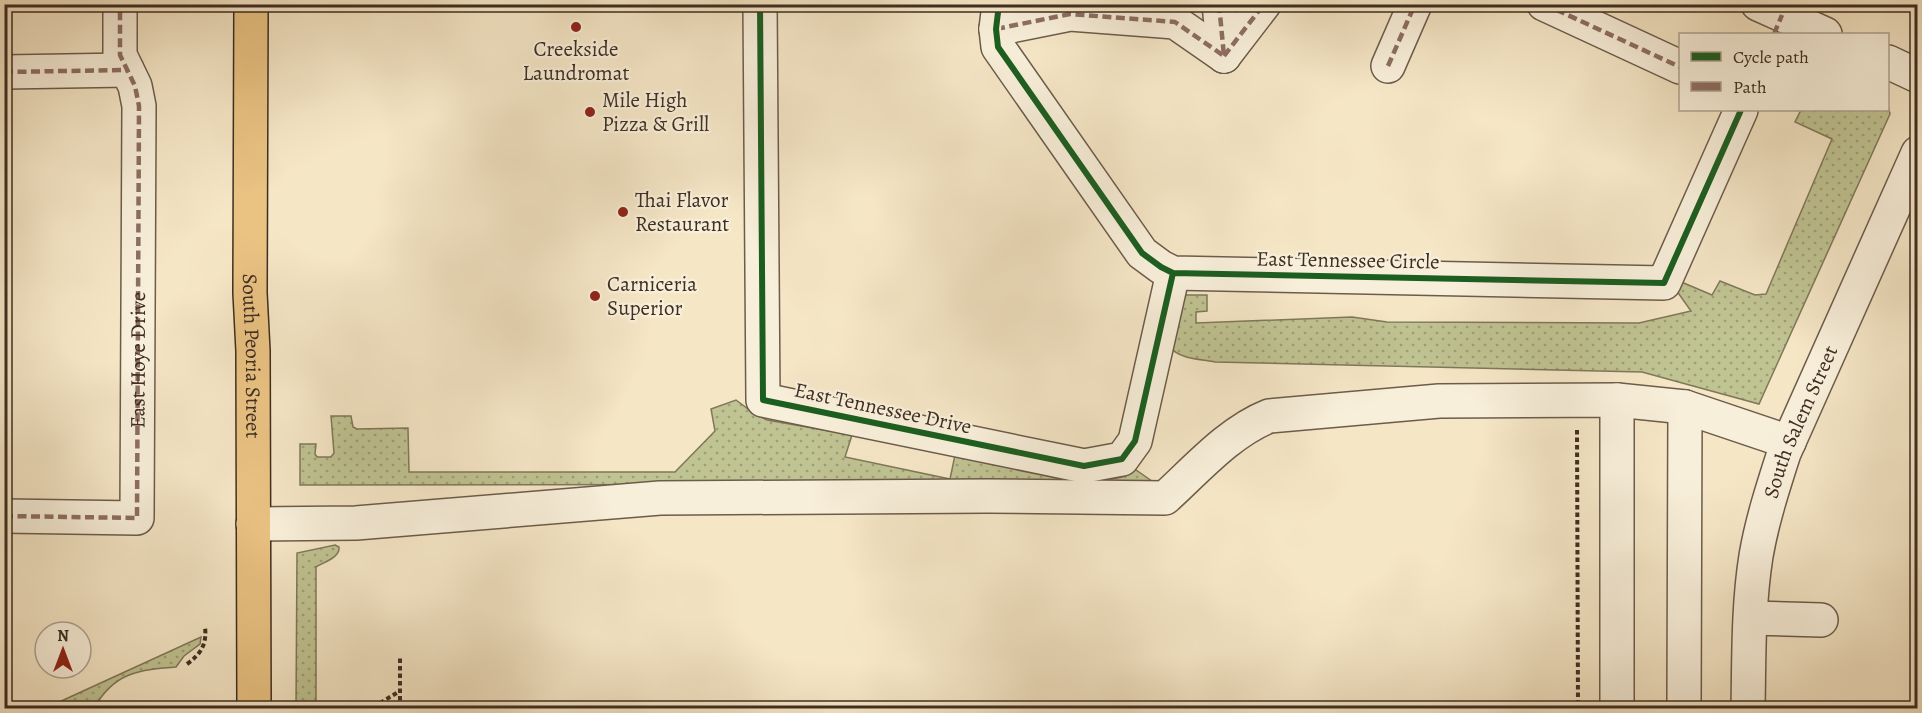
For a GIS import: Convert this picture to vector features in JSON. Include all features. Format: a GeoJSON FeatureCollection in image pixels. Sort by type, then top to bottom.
{"type":"FeatureCollection","features":[{"type":"Feature","properties":{"kind":"main road","name":"South Peoria Street"},"geometry":{"type":"LineString","coordinates":[[251,4],[250,293],[254,708]]}},
{"type":"Feature","properties":{"kind":"street","name":"East Hoye Drive"},"geometry":{"type":"LineString","coordinates":[[4,516],[137,518],[139,106],[135,86],[120,55],[120,4]]}},
{"type":"Feature","properties":{"kind":"street","name":"East Tennessee Drive"},"geometry":{"type":"LineString","coordinates":[[760,4],[763,400],[1084,466],[1122,459],[1135,441],[1173,273]]}},
{"type":"Feature","properties":{"kind":"street"},"geometry":{"type":"LineString","coordinates":[[1219,4],[1224,56]]}},
{"type":"Feature","properties":{"kind":"street"},"geometry":{"type":"LineString","coordinates":[[1224,56],[1264,4]]}},
{"type":"Feature","properties":{"kind":"street"},"geometry":{"type":"LineString","coordinates":[[1388,66],[1415,4]]}},
{"type":"Feature","properties":{"kind":"street"},"geometry":{"type":"LineString","coordinates":[[1544,4],[1679,67]]}},
{"type":"Feature","properties":{"kind":"street"},"geometry":{"type":"LineString","coordinates":[[1173,273],[1142,253],[998,47],[997,17],[1070,9],[1174,22],[1224,56]]}},
{"type":"Feature","properties":{"kind":"street"},"geometry":{"type":"LineString","coordinates":[[1771,18],[1822,33]]}},
{"type":"Feature","properties":{"kind":"street"},"geometry":{"type":"LineString","coordinates":[[1889,63],[1917,76]]}},
{"type":"Feature","properties":{"kind":"street"},"geometry":{"type":"LineString","coordinates":[[4,72],[127,70]]}},
{"type":"Feature","properties":{"kind":"street","name":"East Tennessee Circle"},"geometry":{"type":"LineString","coordinates":[[1173,273],[1664,283],[1741,111]]}},
{"type":"Feature","properties":{"kind":"street","name":"South Salem Street"},"geometry":{"type":"LineString","coordinates":[[1748,708],[1756,557],[1767,505],[1789,442],[1917,153]]}},
{"type":"Feature","properties":{"kind":"street"},"geometry":{"type":"LineString","coordinates":[[253,524],[356,523],[660,498],[987,496],[1165,498],[1251,423],[1269,416],[1439,402],[1617,400],[1685,407],[1789,442]]}},
{"type":"Feature","properties":{"kind":"street"},"geometry":{"type":"LineString","coordinates":[[1617,400],[1617,708]]}},
{"type":"Feature","properties":{"kind":"street"},"geometry":{"type":"LineString","coordinates":[[1684,708],[1685,407]]}},
{"type":"Feature","properties":{"kind":"street"},"geometry":{"type":"LineString","coordinates":[[1751,618],[1821,620]]}},
{"type":"Feature","properties":{"kind":"path"},"geometry":{"type":"LineString","coordinates":[[1577,423],[1578,708]]}},
{"type":"Feature","properties":{"kind":"path"},"geometry":{"type":"LineString","coordinates":[[187,664],[198,656],[205,645],[205,627]]}},
{"type":"Feature","properties":{"kind":"path"},"geometry":{"type":"LineString","coordinates":[[400,658],[400,708]]}},
{"type":"Feature","properties":{"kind":"path"},"geometry":{"type":"LineString","coordinates":[[380,703],[400,691]]}},
{"type":"Feature","properties":{"kind":"green space"},"geometry":{"type":"Polygon","coordinates":[[[1889,110],[1890,114],[1759,404],[1642,372],[1215,362],[1184,356],[1170,347],[1175,295],[1207,295],[1207,311],[1196,312],[1196,323],[1352,317],[1387,322],[1639,323],[1691,311],[1674,287],[1679,281],[1712,295],[1720,281],[1755,295],[1766,294],[1832,139],[1795,122],[1800,111],[1889,110]]]}},
{"type":"Feature","properties":{"kind":"green space"},"geometry":{"type":"Polygon","coordinates":[[[736,400],[767,420],[852,435],[845,457],[950,479],[955,455],[1092,479],[1122,477],[1136,470],[1156,484],[300,485],[300,444],[316,444],[317,457],[331,457],[334,453],[331,416],[351,416],[353,427],[357,429],[408,428],[409,472],[675,472],[715,431],[711,409],[736,400]]]}},
{"type":"Feature","properties":{"kind":"green space"},"geometry":{"type":"Polygon","coordinates":[[[335,545],[339,547],[337,554],[316,567],[316,708],[296,708],[297,553],[335,545]]]}},
{"type":"Feature","properties":{"kind":"green space"},"geometry":{"type":"Polygon","coordinates":[[[201,637],[200,644],[184,656],[176,667],[138,672],[118,680],[94,708],[46,708],[201,637]]]}},
{"type":"Feature","properties":{"kind":"marked path"},"geometry":{"type":"LineString","coordinates":[[4,516],[137,518],[139,106],[135,86],[120,55],[120,4]]}},
{"type":"Feature","properties":{"kind":"marked path"},"geometry":{"type":"LineString","coordinates":[[1219,4],[1224,56]]}},
{"type":"Feature","properties":{"kind":"marked path"},"geometry":{"type":"LineString","coordinates":[[1224,56],[1264,4]]}},
{"type":"Feature","properties":{"kind":"marked path"},"geometry":{"type":"LineString","coordinates":[[1388,66],[1415,4]]}},
{"type":"Feature","properties":{"kind":"marked path"},"geometry":{"type":"LineString","coordinates":[[1544,4],[1679,67]]}},
{"type":"Feature","properties":{"kind":"marked path"},"geometry":{"type":"LineString","coordinates":[[996,29],[1070,14],[1175,22],[1224,56]]}},
{"type":"Feature","properties":{"kind":"marked path"},"geometry":{"type":"LineString","coordinates":[[1774,33],[1782,15]]}},
{"type":"Feature","properties":{"kind":"marked path"},"geometry":{"type":"LineString","coordinates":[[4,72],[127,70]]}},
{"type":"Feature","properties":{"kind":"cycle path"},"geometry":{"type":"LineString","coordinates":[[760,4],[763,400],[1084,466],[1122,459],[1135,441],[1173,273]]}},
{"type":"Feature","properties":{"kind":"cycle path"},"geometry":{"type":"LineString","coordinates":[[999,4],[996,29],[998,47],[1142,253],[1173,273],[1664,283],[1741,111]]}},
{"type":"Feature","properties":{"kind":"place","name":"Creekside Laundromat"},"geometry":{"type":"Point","coordinates":[576,27]}},
{"type":"Feature","properties":{"kind":"place","name":"Mile High Pizza & Grill"},"geometry":{"type":"Point","coordinates":[590,112]}},
{"type":"Feature","properties":{"kind":"place","name":"Thai Flavor Restaurant"},"geometry":{"type":"Point","coordinates":[623,212]}},
{"type":"Feature","properties":{"kind":"place","name":"Carniceria Superior"},"geometry":{"type":"Point","coordinates":[595,296]}}]}
